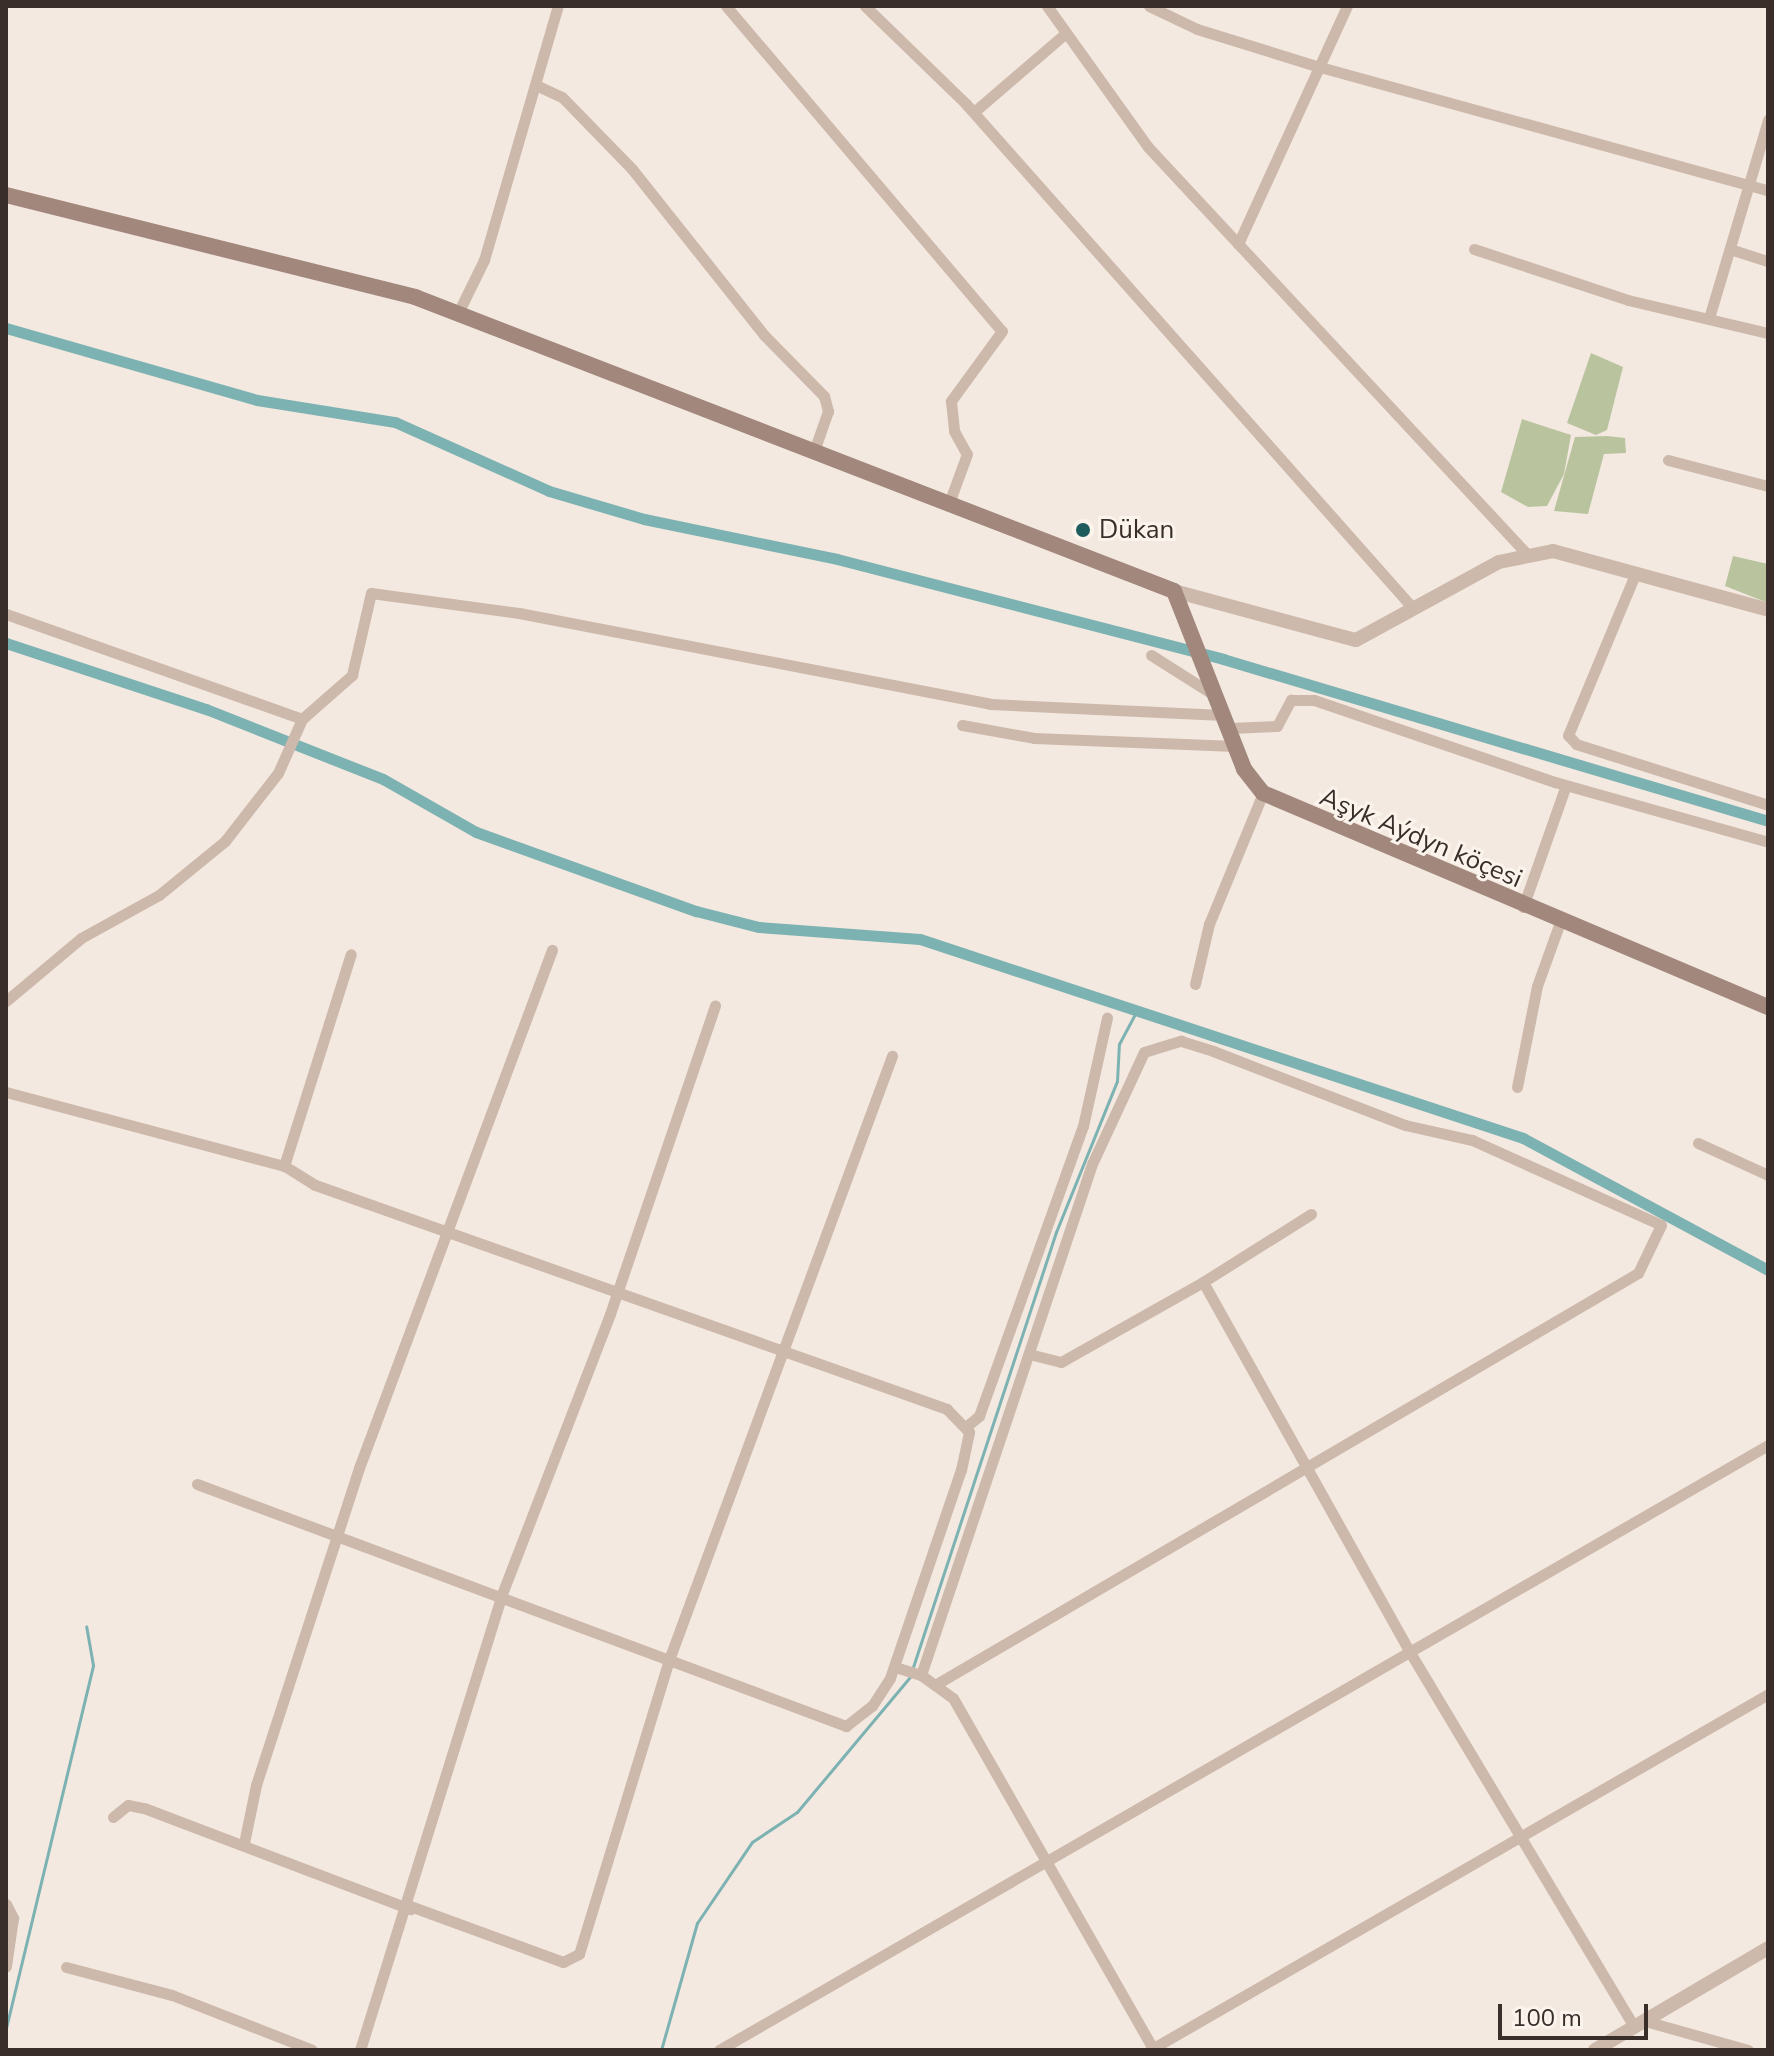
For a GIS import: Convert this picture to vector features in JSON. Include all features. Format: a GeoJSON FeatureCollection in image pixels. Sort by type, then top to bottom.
{"type":"FeatureCollection","features":[{"type":"Feature","properties":{"kind":"main road"},"geometry":{"type":"LineString","coordinates":[[6,195],[458,313],[1174,591],[1194,630],[1235,746],[1263,793]]}},
{"type":"Feature","properties":{"kind":"main road","name":"Aşyk Aýdyn köçesi"},"geometry":{"type":"LineString","coordinates":[[1263,793],[1523,907],[1768,1007]]}},
{"type":"Feature","properties":{"kind":"street"},"geometry":{"type":"LineString","coordinates":[[458,313],[484,260],[538,86],[558,6]]}},
{"type":"Feature","properties":{"kind":"street"},"geometry":{"type":"LineString","coordinates":[[726,6],[1002,331],[954,391],[954,431],[967,454],[949,503]]}},
{"type":"Feature","properties":{"kind":"street"},"geometry":{"type":"LineString","coordinates":[[865,6],[974,112],[1411,606]]}},
{"type":"Feature","properties":{"kind":"street"},"geometry":{"type":"LineString","coordinates":[[1047,6],[1148,147],[1525,552]]}},
{"type":"Feature","properties":{"kind":"street"},"geometry":{"type":"LineString","coordinates":[[1149,6],[1197,29],[1320,67],[1768,190]]}},
{"type":"Feature","properties":{"kind":"street"},"geometry":{"type":"LineString","coordinates":[[1238,244],[1347,6]]}},
{"type":"Feature","properties":{"kind":"street"},"geometry":{"type":"LineString","coordinates":[[974,112],[1066,33]]}},
{"type":"Feature","properties":{"kind":"street"},"geometry":{"type":"LineString","coordinates":[[538,86],[562,97],[632,169],[764,335],[824,396],[828,411],[814,451]]}},
{"type":"Feature","properties":{"kind":"street"},"geometry":{"type":"LineString","coordinates":[[1709,318],[1768,120]]}},
{"type":"Feature","properties":{"kind":"street"},"geometry":{"type":"LineString","coordinates":[[1474,249],[1768,333]]}},
{"type":"Feature","properties":{"kind":"street"},"geometry":{"type":"LineString","coordinates":[[1730,249],[1768,261]]}},
{"type":"Feature","properties":{"kind":"street"},"geometry":{"type":"LineString","coordinates":[[1668,460],[1768,486]]}},
{"type":"Feature","properties":{"kind":"street"},"geometry":{"type":"LineString","coordinates":[[1174,591],[1337,640],[1365,636],[1411,606],[1525,552],[1553,551],[1768,610]]}},
{"type":"Feature","properties":{"kind":"street"},"geometry":{"type":"LineString","coordinates":[[1636,572],[1568,735],[1576,744],[1768,805]]}},
{"type":"Feature","properties":{"kind":"street"},"geometry":{"type":"LineString","coordinates":[[6,1001],[81,938],[159,895],[225,841],[293,745],[302,719],[342,690],[358,662],[371,593],[390,592],[990,704],[1277,726],[1291,700],[1314,700],[1566,785],[1768,842]]}},
{"type":"Feature","properties":{"kind":"street"},"geometry":{"type":"LineString","coordinates":[[6,614],[302,719]]}},
{"type":"Feature","properties":{"kind":"street"},"geometry":{"type":"LineString","coordinates":[[1151,655],[1172,670],[1217,691]]}},
{"type":"Feature","properties":{"kind":"street"},"geometry":{"type":"LineString","coordinates":[[962,725],[1034,738],[1235,746]]}},
{"type":"Feature","properties":{"kind":"street"},"geometry":{"type":"LineString","coordinates":[[1523,907],[1566,785]]}},
{"type":"Feature","properties":{"kind":"street"},"geometry":{"type":"LineString","coordinates":[[1195,984],[1209,924],[1263,793]]}},
{"type":"Feature","properties":{"kind":"street"},"geometry":{"type":"LineString","coordinates":[[1517,1087],[1537,986],[1560,922]]}},
{"type":"Feature","properties":{"kind":"street"},"geometry":{"type":"LineString","coordinates":[[244,1843],[256,1785],[422,1288],[449,1230],[552,950]]}},
{"type":"Feature","properties":{"kind":"street"},"geometry":{"type":"LineString","coordinates":[[284,1166],[351,954]]}},
{"type":"Feature","properties":{"kind":"street"},"geometry":{"type":"LineString","coordinates":[[360,2050],[410,1908],[502,1594],[615,1291],[715,1005]]}},
{"type":"Feature","properties":{"kind":"street"},"geometry":{"type":"LineString","coordinates":[[197,1484],[339,1533],[846,1726],[878,1698],[897,1668],[953,1497],[967,1426],[979,1416],[1083,1126],[1107,1018]]}},
{"type":"Feature","properties":{"kind":"street"},"geometry":{"type":"LineString","coordinates":[[920,1674],[1029,1354],[1136,1059],[1168,1042],[1213,1051],[1405,1125],[1472,1140],[1661,1225],[1638,1273],[935,1685]]}},
{"type":"Feature","properties":{"kind":"street"},"geometry":{"type":"LineString","coordinates":[[113,1817],[128,1805],[144,1808],[244,1843],[410,1908],[575,1961],[670,1657],[892,1056]]}},
{"type":"Feature","properties":{"kind":"street"},"geometry":{"type":"LineString","coordinates":[[6,1092],[284,1166],[315,1185],[783,1348],[947,1409],[967,1426]]}},
{"type":"Feature","properties":{"kind":"street"},"geometry":{"type":"LineString","coordinates":[[1698,1143],[1768,1175]]}},
{"type":"Feature","properties":{"kind":"street"},"geometry":{"type":"LineString","coordinates":[[1029,1354],[1061,1362],[1203,1282],[1311,1214]]}},
{"type":"Feature","properties":{"kind":"street"},"geometry":{"type":"LineString","coordinates":[[1203,1282],[1411,1654],[1640,2024],[1748,2050]]}},
{"type":"Feature","properties":{"kind":"street"},"geometry":{"type":"LineString","coordinates":[[719,2050],[1047,1858],[1411,1654],[1768,1445]]}},
{"type":"Feature","properties":{"kind":"street"},"geometry":{"type":"LineString","coordinates":[[897,1668],[920,1674],[953,1698],[992,1758],[1152,2049],[1768,1694]]}},
{"type":"Feature","properties":{"kind":"street"},"geometry":{"type":"LineString","coordinates":[[6,1904],[13,1931],[6,1966]]}},
{"type":"Feature","properties":{"kind":"street"},"geometry":{"type":"LineString","coordinates":[[1595,2050],[1768,1948]]}},
{"type":"Feature","properties":{"kind":"street"},"geometry":{"type":"LineString","coordinates":[[66,1967],[172,1995],[312,2050]]}},
{"type":"Feature","properties":{"kind":"green space"},"geometry":{"type":"Polygon","coordinates":[[[1591,353],[1623,367],[1607,430],[1596,435],[1567,423],[1591,353]]]}},
{"type":"Feature","properties":{"kind":"green space"},"geometry":{"type":"Polygon","coordinates":[[[1522,419],[1571,435],[1564,474],[1547,506],[1528,507],[1501,492],[1522,419]]]}},
{"type":"Feature","properties":{"kind":"green space"},"geometry":{"type":"Polygon","coordinates":[[[1575,437],[1625,438],[1626,453],[1604,454],[1588,514],[1554,511],[1575,437]]]}},
{"type":"Feature","properties":{"kind":"green space"},"geometry":{"type":"Polygon","coordinates":[[[1733,556],[1768,564],[1768,603],[1725,586],[1733,556]]]}},
{"type":"Feature","properties":{"kind":"waterway"},"geometry":{"type":"LineString","coordinates":[[6,328],[257,400],[395,422],[549,491],[644,519],[837,559],[1223,659],[1768,821]]}},
{"type":"Feature","properties":{"kind":"waterway"},"geometry":{"type":"LineString","coordinates":[[6,643],[206,709],[383,779],[476,832],[696,911],[759,927],[920,939],[1523,1138],[1768,1270]]}},
{"type":"Feature","properties":{"kind":"waterway"},"geometry":{"type":"LineString","coordinates":[[912,1670],[1056,1232],[1117,1081],[1119,1044],[1138,1009]]}},
{"type":"Feature","properties":{"kind":"waterway"},"geometry":{"type":"LineString","coordinates":[[6,2028],[93,1665],[86,1627]]}},
{"type":"Feature","properties":{"kind":"waterway"},"geometry":{"type":"LineString","coordinates":[[661,2050],[697,1923],[752,1842],[797,1812],[910,1677]]}},
{"type":"Feature","properties":{"kind":"place","name":"Dükan"},"geometry":{"type":"Point","coordinates":[1083,530]}}]}
